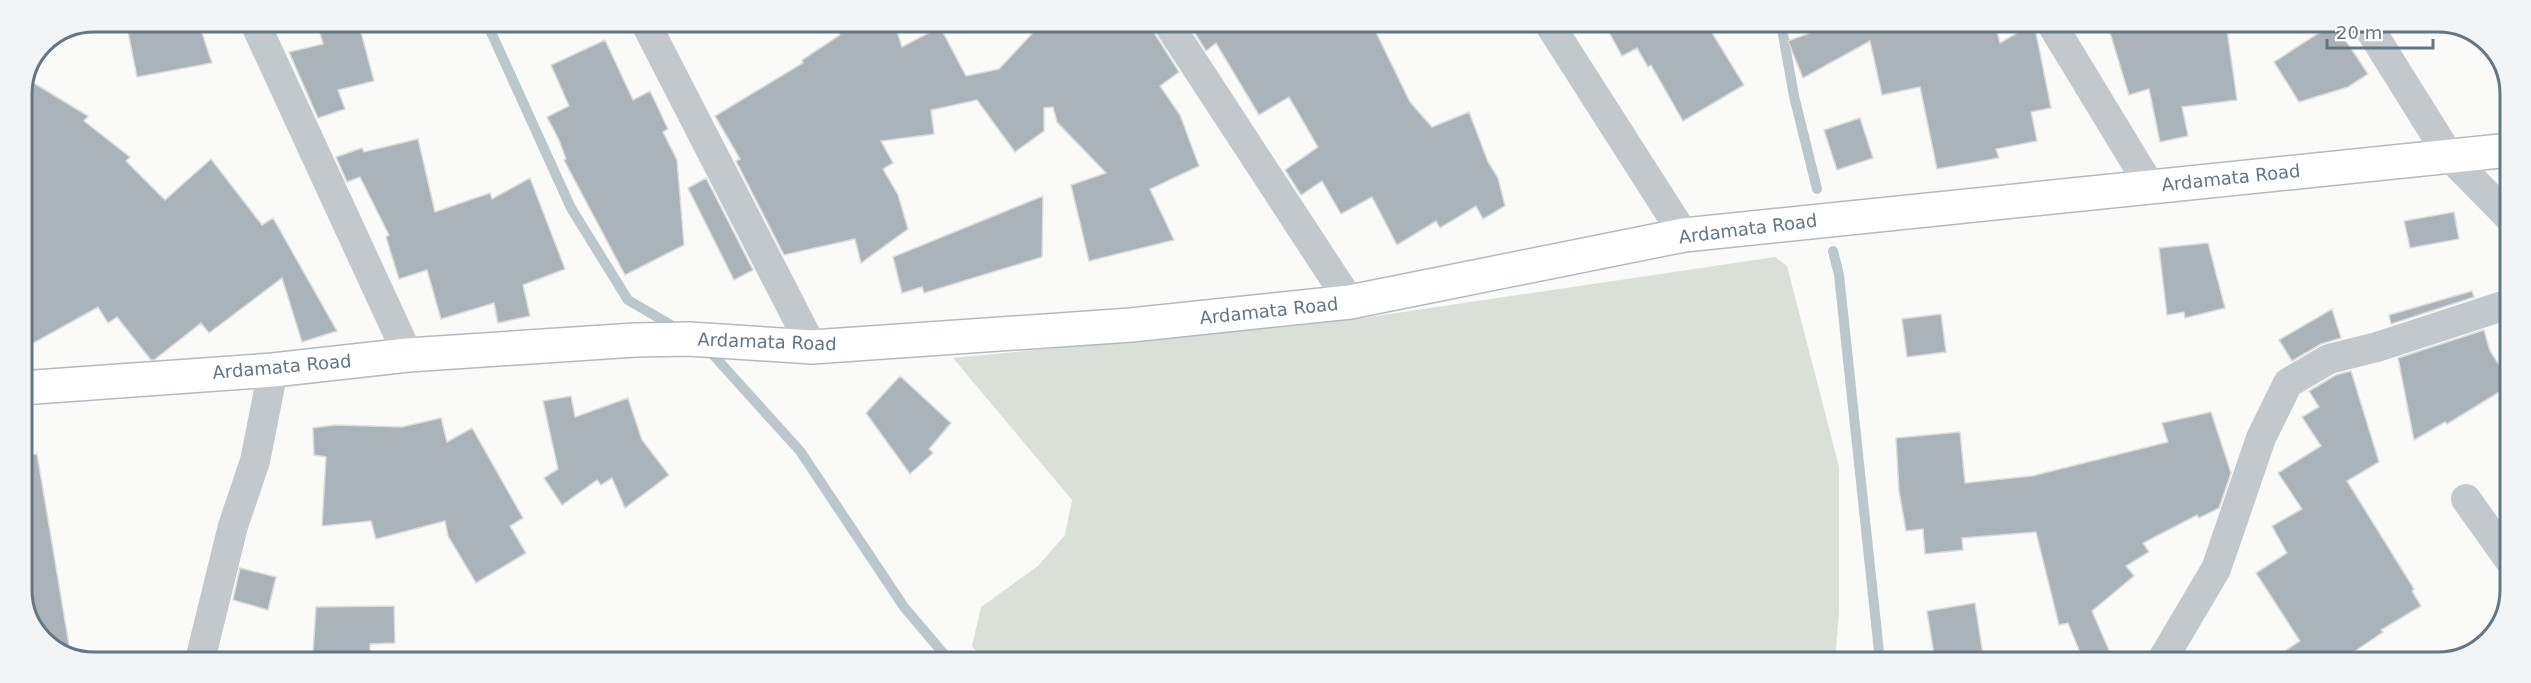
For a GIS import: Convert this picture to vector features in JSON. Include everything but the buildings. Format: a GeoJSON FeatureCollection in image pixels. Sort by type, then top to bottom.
{"type":"FeatureCollection","features":[{"type":"Feature","properties":{"kind":"main road","name":"Ardamata Road"},"geometry":{"type":"LineString","coordinates":[[32,387],[273,370],[408,355],[635,339],[700,340],[812,347],[1131,325],[1350,302],[1684,235],[2499,151]]}},
{"type":"Feature","properties":{"kind":"street"},"geometry":{"type":"LineString","coordinates":[[259,32],[408,355]]}},
{"type":"Feature","properties":{"kind":"street"},"geometry":{"type":"LineString","coordinates":[[650,32],[812,347]]}},
{"type":"Feature","properties":{"kind":"street"},"geometry":{"type":"LineString","coordinates":[[1174,32],[1350,302]]}},
{"type":"Feature","properties":{"kind":"street"},"geometry":{"type":"LineString","coordinates":[[1554,32],[1684,235]]}},
{"type":"Feature","properties":{"kind":"street"},"geometry":{"type":"LineString","coordinates":[[2056,32],[2150,186]]}},
{"type":"Feature","properties":{"kind":"street"},"geometry":{"type":"LineString","coordinates":[[2372,32],[2449,156],[2499,207]]}},
{"type":"Feature","properties":{"kind":"street"},"geometry":{"type":"LineString","coordinates":[[2167,652],[2216,569],[2261,438],[2288,383],[2329,359],[2377,347],[2499,307]]}},
{"type":"Feature","properties":{"kind":"street"},"geometry":{"type":"LineString","coordinates":[[202,652],[233,526],[255,460],[273,370]]}},
{"type":"Feature","properties":{"kind":"street"},"geometry":{"type":"LineString","coordinates":[[2466,499],[2500,547]]}},
{"type":"Feature","properties":{"kind":"shaded area"},"geometry":{"type":"Polygon","coordinates":[[[1775,257],[1787,266],[1839,467],[1839,612],[1836,652],[977,652],[972,646],[981,607],[1038,566],[1065,535],[1072,500],[953,358],[1363,318],[1775,257]]]}},
{"type":"Feature","properties":{"kind":"waterway"},"geometry":{"type":"LineString","coordinates":[[491,32],[571,208],[628,300],[678,329]]}},
{"type":"Feature","properties":{"kind":"waterway"},"geometry":{"type":"LineString","coordinates":[[1783,32],[1794,96],[1817,189]]}},
{"type":"Feature","properties":{"kind":"waterway"},"geometry":{"type":"LineString","coordinates":[[1833,251],[1839,275],[1879,652]]}},
{"type":"Feature","properties":{"kind":"waterway"},"geometry":{"type":"LineString","coordinates":[[706,347],[800,451],[904,607],[942,652]]}}]}
